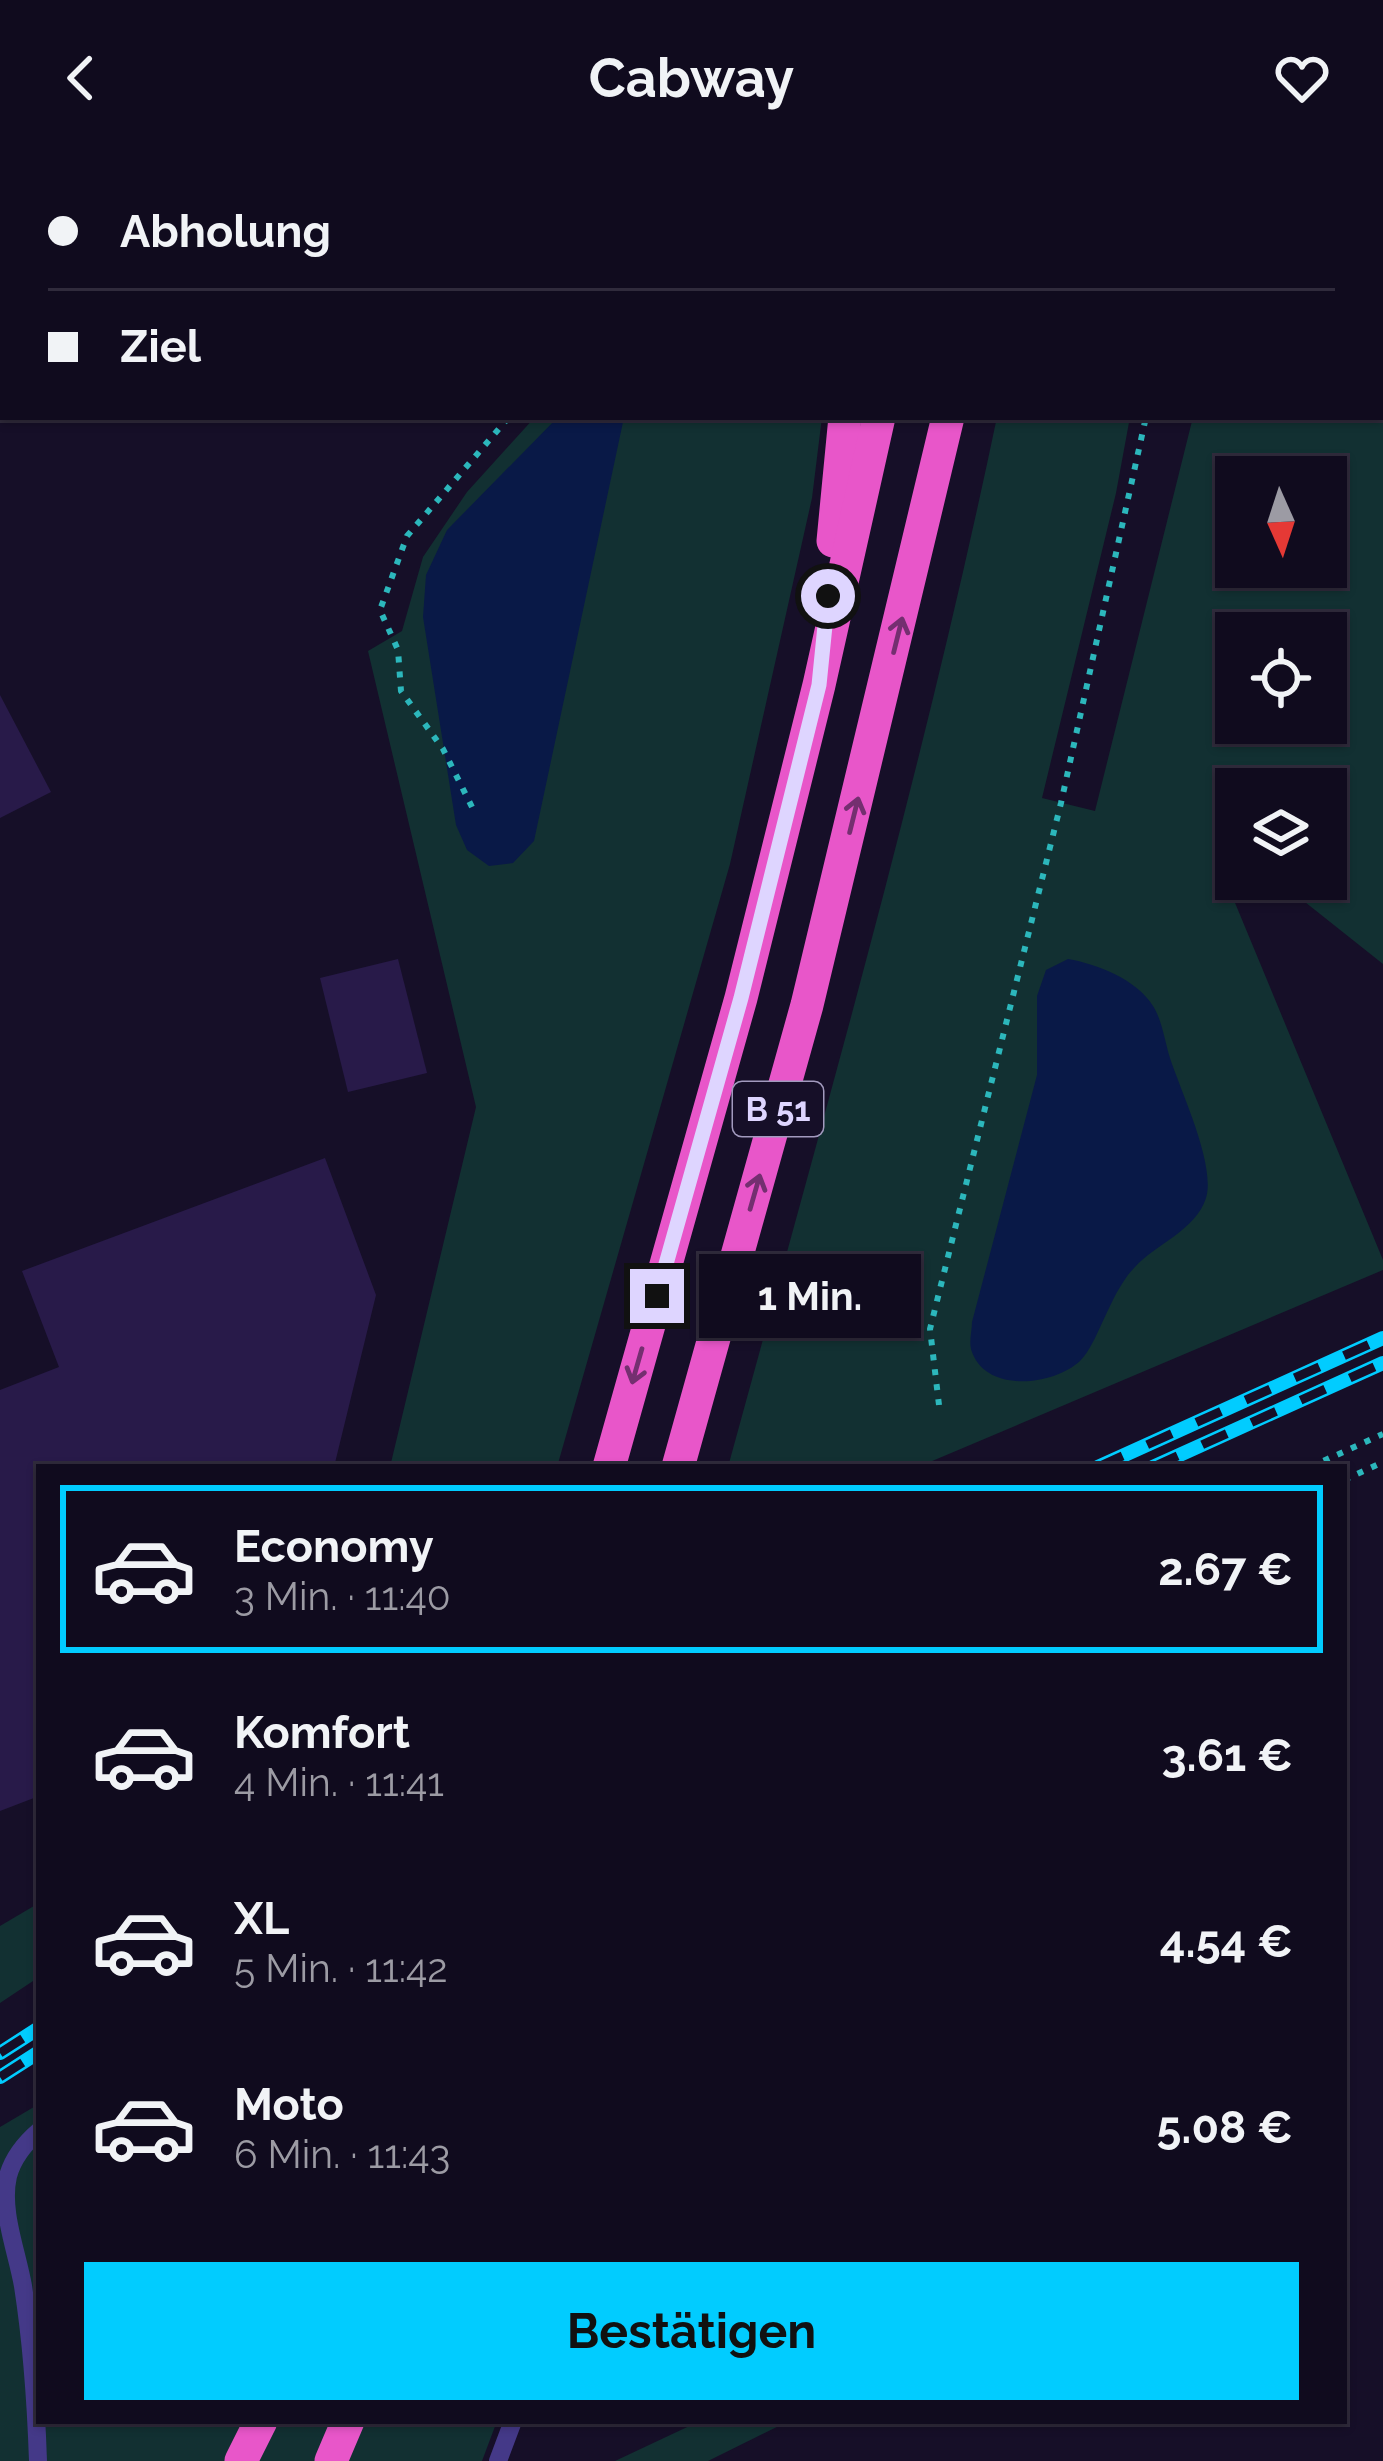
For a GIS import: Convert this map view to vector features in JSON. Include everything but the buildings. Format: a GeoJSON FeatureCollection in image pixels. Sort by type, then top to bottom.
{"type":"FeatureCollection","features":[{"type":"Feature","properties":{"kind":"highway"},"geometry":{"type":"LineString","coordinates":[[819,685],[845,420]]}},
{"type":"Feature","properties":{"kind":"highway","name":"B 51"},"geometry":{"type":"LineString","coordinates":[[610,1464],[741,998],[878,420]]}},
{"type":"Feature","properties":{"kind":"highway","name":"B 51"},"geometry":{"type":"LineString","coordinates":[[679,1464],[807,1005],[947,420]]}},
{"type":"Feature","properties":{"kind":"highway"},"geometry":{"type":"LineString","coordinates":[[241,2461],[260,2424]]}},
{"type":"Feature","properties":{"kind":"highway"},"geometry":{"type":"LineString","coordinates":[[331,2461],[347,2424]]}},
{"type":"Feature","properties":{"kind":"lane"},"geometry":{"type":"LineString","coordinates":[[36,2134],[24,2144],[8,2177],[6,2209],[22,2237],[36,2375]]}},
{"type":"Feature","properties":{"kind":"lane"},"geometry":{"type":"LineString","coordinates":[[37,2424],[38,2461]]}},
{"type":"Feature","properties":{"kind":"lane"},"geometry":{"type":"LineString","coordinates":[[498,2461],[511,2424]]}},
{"type":"Feature","properties":{"kind":"path"},"geometry":{"type":"LineString","coordinates":[[472,807],[443,749],[400,691],[398,650],[380,610],[407,536],[506,420]]}},
{"type":"Feature","properties":{"kind":"path"},"geometry":{"type":"LineString","coordinates":[[939,1405],[930,1329],[1061,803],[1145,420]]}},
{"type":"Feature","properties":{"kind":"path"},"geometry":{"type":"LineString","coordinates":[[1317,1464],[1383,1434]]}},
{"type":"Feature","properties":{"kind":"path"},"geometry":{"type":"LineString","coordinates":[[1347,1479],[1383,1462]]}},
{"type":"Feature","properties":{"kind":"green space"},"geometry":{"type":"Polygon","coordinates":[[[532,420],[822,420],[812,498],[730,864],[558,1464],[391,1464],[476,1107],[368,651],[402,631],[423,557],[467,492],[532,420]]]}},
{"type":"Feature","properties":{"kind":"green space"},"geometry":{"type":"Polygon","coordinates":[[[996,420],[1129,420],[1042,798],[1095,811],[1192,420],[1383,420],[1383,964],[1302,900],[1347,900],[1347,768],[1215,768],[1215,900],[1234,900],[1383,1260],[1383,1270],[925,1464],[729,1464],[904,813],[996,420]]]}},
{"type":"Feature","properties":{"kind":"green space"},"geometry":{"type":"Polygon","coordinates":[[[36,1905],[36,1979],[0,2003],[0,1926],[36,1905]]]}},
{"type":"Feature","properties":{"kind":"green space"},"geometry":{"type":"Polygon","coordinates":[[[36,2106],[36,2424],[496,2424],[482,2461],[0,2461],[0,2127],[36,2106]]]}},
{"type":"Feature","properties":{"kind":"green space"},"geometry":{"type":"Polygon","coordinates":[[[694,2424],[783,2424],[708,2461],[615,2461],[694,2424]]]}},
{"type":"Feature","properties":{"kind":"water"},"geometry":{"type":"Polygon","coordinates":[[[555,420],[623,420],[534,841],[513,863],[489,866],[467,850],[456,825],[423,617],[426,575],[447,530],[555,420]]]}},
{"type":"Feature","properties":{"kind":"water"},"geometry":{"type":"Polygon","coordinates":[[[1068,959],[1115,974],[1153,1006],[1202,1148],[1206,1198],[1194,1219],[1126,1278],[1080,1361],[1037,1380],[1004,1379],[978,1363],[970,1346],[972,1322],[1037,1075],[1037,996],[1046,970],[1068,959]]]}},
{"type":"Feature","properties":{"kind":"railway"},"geometry":{"type":"LineString","coordinates":[[1105,1464],[1383,1338]]}},
{"type":"Feature","properties":{"kind":"railway"},"geometry":{"type":"LineString","coordinates":[[1160,1464],[1383,1363]]}},
{"type":"Feature","properties":{"kind":"railway"},"geometry":{"type":"LineString","coordinates":[[0,2053],[36,2030]]}},
{"type":"Feature","properties":{"kind":"railway"},"geometry":{"type":"LineString","coordinates":[[0,2077],[36,2054]]}},
{"type":"Feature","properties":{"kind":"route"},"geometry":{"type":"LineString","coordinates":[[657,1296],[741,998],[819,685],[828,596]]}}]}
